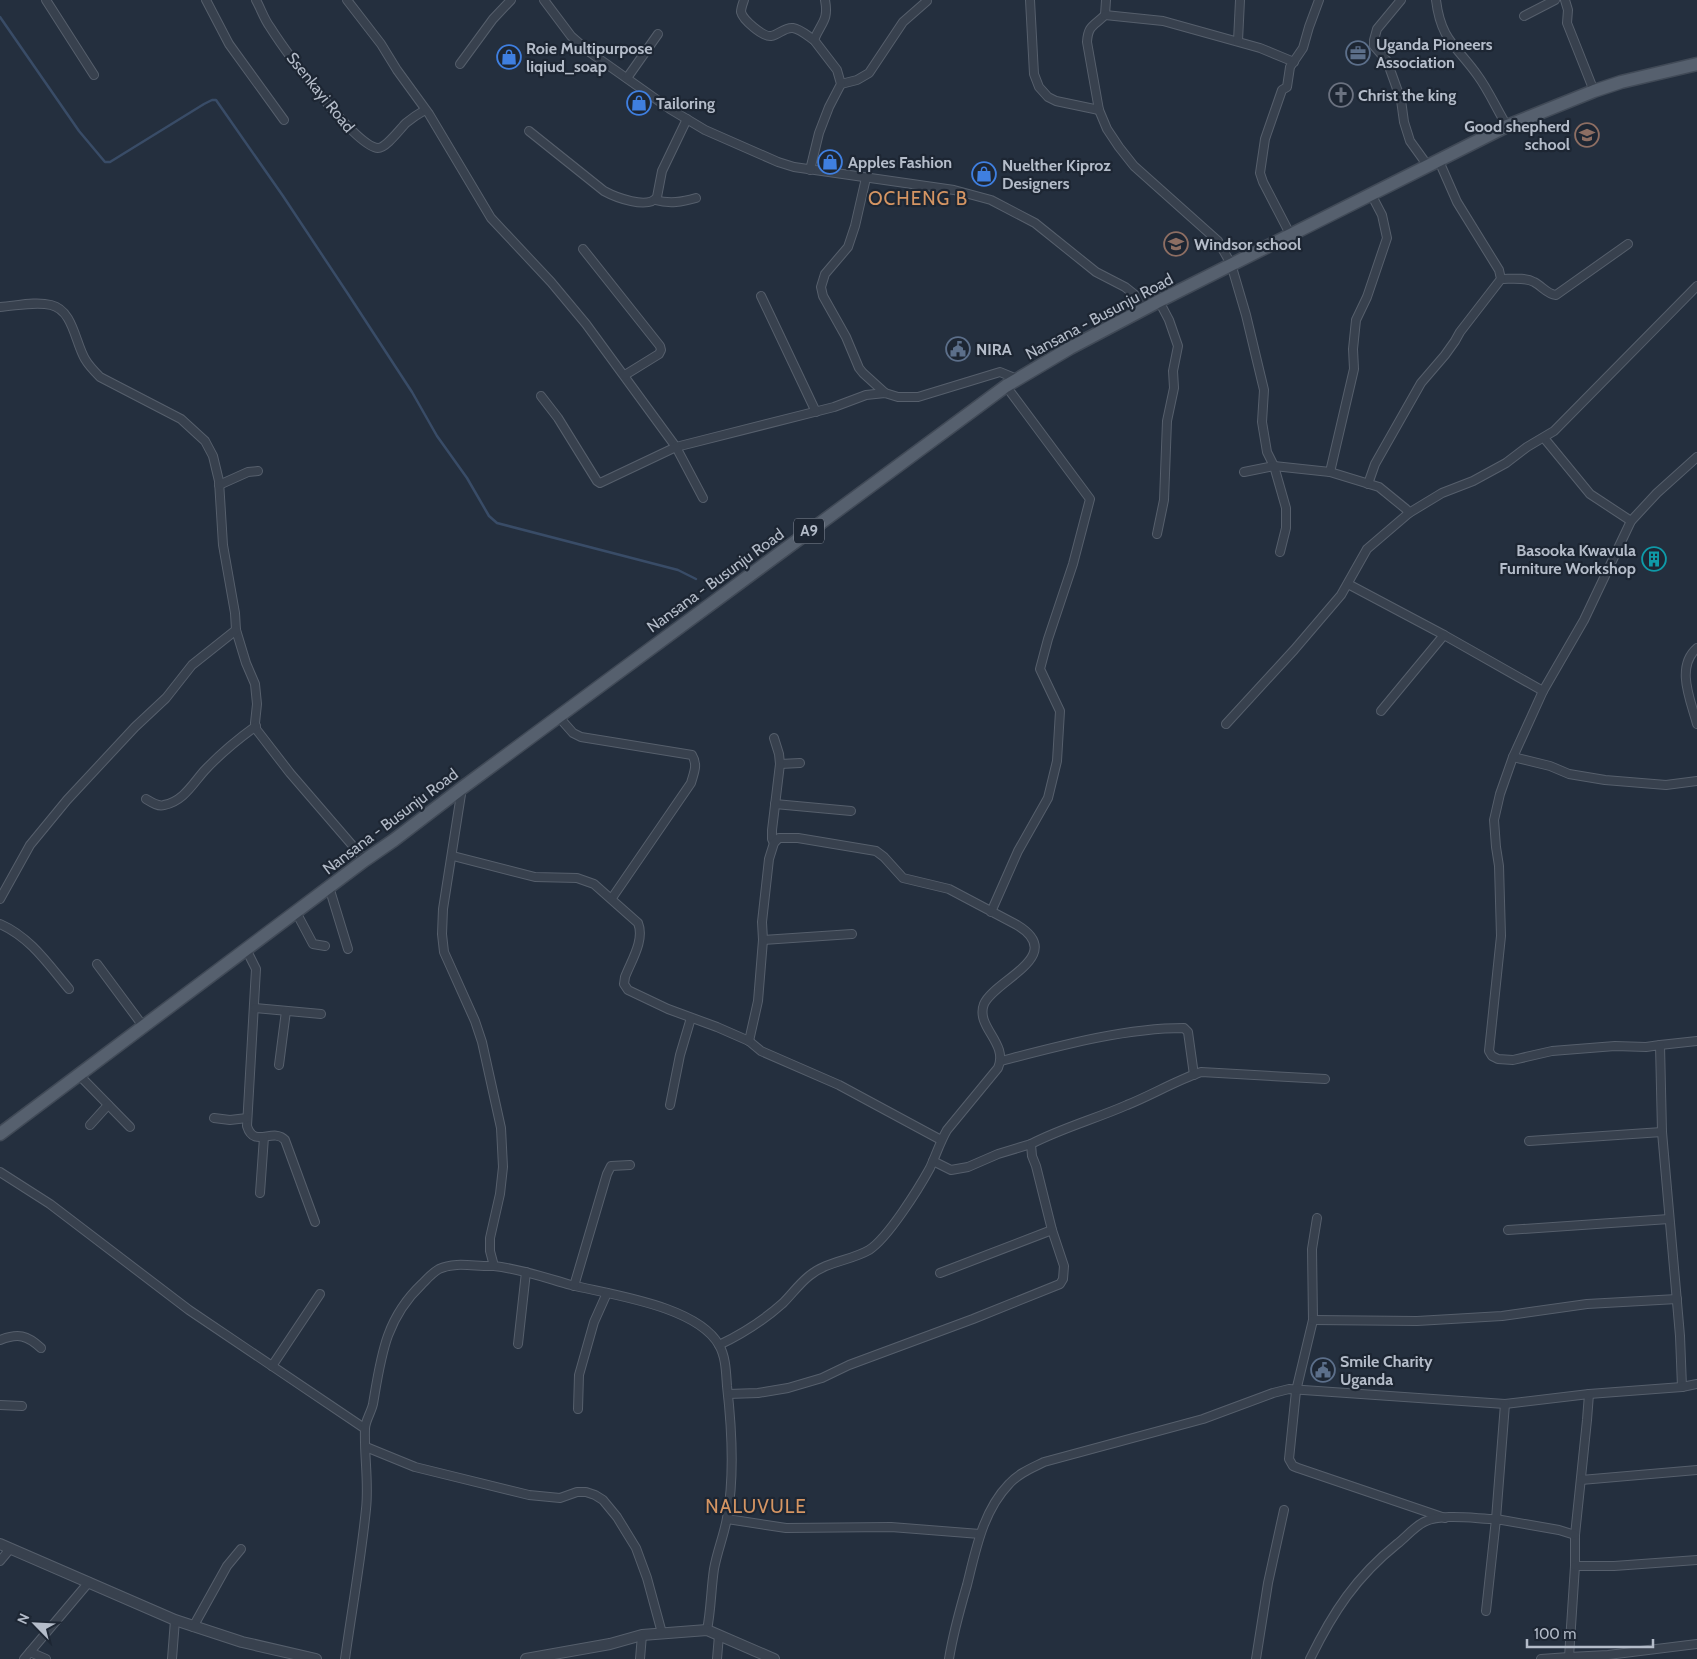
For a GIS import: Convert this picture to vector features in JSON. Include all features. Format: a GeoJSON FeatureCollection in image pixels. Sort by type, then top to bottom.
{"type":"FeatureCollection","features":[{"type":"Feature","properties":{"kind":"main road","name":"Nansana - Busunju Road"},"geometry":{"type":"LineString","coordinates":[[0,1134],[558,716],[1012,382],[1070,348],[1154,303],[1507,126],[1594,91],[1640,77],[1697,64]]}},
{"type":"Feature","properties":{"kind":"street"},"geometry":{"type":"LineString","coordinates":[[46,0],[94,74]]}},
{"type":"Feature","properties":{"kind":"street"},"geometry":{"type":"LineString","coordinates":[[206,0],[229,44],[284,120]]}},
{"type":"Feature","properties":{"kind":"street","name":"Ssenkayi Road"},"geometry":{"type":"LineString","coordinates":[[256,0],[269,26],[321,94],[352,132],[369,144],[378,148],[384,146],[406,124],[425,110]]}},
{"type":"Feature","properties":{"kind":"street"},"geometry":{"type":"LineString","coordinates":[[347,0],[381,44],[397,70],[434,121],[491,218],[586,324],[625,375],[676,446],[703,498]]}},
{"type":"Feature","properties":{"kind":"street"},"geometry":{"type":"LineString","coordinates":[[460,64],[493,19],[511,0]]}},
{"type":"Feature","properties":{"kind":"street"},"geometry":{"type":"LineString","coordinates":[[544,0],[571,36],[588,52],[706,130],[778,162],[810,170],[954,190],[991,200],[1035,223],[1096,272],[1154,303],[1169,320],[1178,346],[1173,371],[1173,394],[1167,421],[1164,500],[1157,534]]}},
{"type":"Feature","properties":{"kind":"street"},"geometry":{"type":"LineString","coordinates":[[744,0],[741,10],[743,16],[755,29],[765,36],[773,36],[787,28],[794,28],[814,40],[837,70],[841,84],[826,116],[810,170]]}},
{"type":"Feature","properties":{"kind":"street"},"geometry":{"type":"LineString","coordinates":[[814,40],[827,13],[824,0]]}},
{"type":"Feature","properties":{"kind":"street"},"geometry":{"type":"LineString","coordinates":[[841,84],[857,80],[869,73],[903,22],[926,0]]}},
{"type":"Feature","properties":{"kind":"street"},"geometry":{"type":"LineString","coordinates":[[1030,0],[1034,74],[1039,88],[1048,97],[1056,101],[1099,110]]}},
{"type":"Feature","properties":{"kind":"street"},"geometry":{"type":"LineString","coordinates":[[1106,0],[1104,15],[1091,26],[1088,36],[1099,110],[1107,129],[1134,166],[1218,241],[1231,264],[1246,315],[1264,390],[1263,431],[1267,452],[1274,466],[1286,508],[1286,528],[1280,552]]}},
{"type":"Feature","properties":{"kind":"street"},"geometry":{"type":"LineString","coordinates":[[1238,41],[1240,0]]}},
{"type":"Feature","properties":{"kind":"street"},"geometry":{"type":"LineString","coordinates":[[1290,234],[1260,173],[1265,150],[1265,139],[1282,90],[1287,87],[1290,66],[1307,40],[1309,27],[1319,0]]}},
{"type":"Feature","properties":{"kind":"street"},"geometry":{"type":"LineString","coordinates":[[1368,484],[1375,464],[1421,383],[1445,355],[1460,332],[1501,280],[1499,270],[1433,163],[1410,141],[1404,122],[1401,100],[1387,61],[1374,46],[1377,29],[1401,0]]}},
{"type":"Feature","properties":{"kind":"street"},"geometry":{"type":"LineString","coordinates":[[1436,0],[1442,28],[1457,51],[1478,76],[1507,126]]}},
{"type":"Feature","properties":{"kind":"street"},"geometry":{"type":"LineString","coordinates":[[1524,16],[1555,0]]}},
{"type":"Feature","properties":{"kind":"street"},"geometry":{"type":"LineString","coordinates":[[1565,0],[1568,10],[1567,23],[1594,91]]}},
{"type":"Feature","properties":{"kind":"street"},"geometry":{"type":"LineString","coordinates":[[1104,15],[1163,21],[1238,41],[1294,62]]}},
{"type":"Feature","properties":{"kind":"street"},"geometry":{"type":"LineString","coordinates":[[627,78],[658,34]]}},
{"type":"Feature","properties":{"kind":"street"},"geometry":{"type":"LineString","coordinates":[[655,200],[658,197],[662,170],[687,119]]}},
{"type":"Feature","properties":{"kind":"street"},"geometry":{"type":"LineString","coordinates":[[529,132],[614,196],[626,200],[644,202],[655,200],[666,203],[696,198]]}},
{"type":"Feature","properties":{"kind":"street"},"geometry":{"type":"LineString","coordinates":[[866,178],[848,247],[825,274],[821,287],[822,296],[846,337],[859,368],[885,393],[898,397],[918,397],[1000,372],[1012,382],[1068,470],[1090,499],[1073,564],[1040,669],[1060,711],[1057,760],[1048,798],[1020,846],[991,912]]}},
{"type":"Feature","properties":{"kind":"street"},"geometry":{"type":"LineString","coordinates":[[1330,472],[1354,369],[1353,349],[1356,320],[1367,298],[1387,238],[1382,215],[1371,194]]}},
{"type":"Feature","properties":{"kind":"street"},"geometry":{"type":"LineString","coordinates":[[1501,280],[1528,280],[1556,295],[1628,244]]}},
{"type":"Feature","properties":{"kind":"street"},"geometry":{"type":"LineString","coordinates":[[583,249],[660,346],[659,354],[625,375]]}},
{"type":"Feature","properties":{"kind":"street"},"geometry":{"type":"LineString","coordinates":[[1226,724],[1294,650],[1348,584],[1368,549],[1409,513],[1442,493],[1506,463],[1527,447],[1554,431],[1697,286]]}},
{"type":"Feature","properties":{"kind":"street"},"geometry":{"type":"LineString","coordinates":[[760,296],[816,412]]}},
{"type":"Feature","properties":{"kind":"street"},"geometry":{"type":"LineString","coordinates":[[0,307],[44,304],[53,305],[61,310],[67,318],[84,357],[90,367],[100,377],[181,419],[205,441],[213,456],[219,485],[223,545],[235,613],[236,630],[246,663],[255,684],[257,704],[256,726],[270,748],[290,773],[365,860]]}},
{"type":"Feature","properties":{"kind":"street"},"geometry":{"type":"LineString","coordinates":[[541,396],[558,418],[600,483],[676,446],[816,412],[866,396],[885,393]]}},
{"type":"Feature","properties":{"kind":"street"},"geometry":{"type":"LineString","coordinates":[[1544,438],[1590,494],[1631,521]]}},
{"type":"Feature","properties":{"kind":"street"},"geometry":{"type":"LineString","coordinates":[[1697,456],[1657,493],[1631,521],[1584,620],[1543,691],[1500,794],[1494,820],[1499,866],[1501,936],[1489,1051],[1492,1056],[1513,1060],[1552,1051],[1615,1046],[1646,1047],[1697,1041]]}},
{"type":"Feature","properties":{"kind":"street"},"geometry":{"type":"LineString","coordinates":[[1244,472],[1274,466],[1330,472],[1384,490],[1406,508],[1409,513]]}},
{"type":"Feature","properties":{"kind":"street"},"geometry":{"type":"LineString","coordinates":[[219,485],[248,472],[258,471]]}},
{"type":"Feature","properties":{"kind":"street"},"geometry":{"type":"LineString","coordinates":[[1348,584],[1543,691]]}},
{"type":"Feature","properties":{"kind":"street"},"geometry":{"type":"LineString","coordinates":[[1,893],[30,845],[87,777],[159,705],[192,665],[236,630]]}},
{"type":"Feature","properties":{"kind":"street"},"geometry":{"type":"LineString","coordinates":[[1380,711],[1444,635]]}},
{"type":"Feature","properties":{"kind":"street"},"geometry":{"type":"LineString","coordinates":[[1697,648],[1687,663],[1687,688],[1697,724]]}},
{"type":"Feature","properties":{"kind":"street"},"geometry":{"type":"LineString","coordinates":[[558,716],[573,733],[581,737],[692,755],[695,760],[696,765],[691,783],[612,898]]}},
{"type":"Feature","properties":{"kind":"street"},"geometry":{"type":"LineString","coordinates":[[146,799],[164,806],[183,796],[206,769],[239,738],[256,726]]}},
{"type":"Feature","properties":{"kind":"street"},"geometry":{"type":"LineString","coordinates":[[774,738],[780,754],[780,764],[772,830],[774,843]]}},
{"type":"Feature","properties":{"kind":"street"},"geometry":{"type":"LineString","coordinates":[[1514,757],[1550,766],[1569,774],[1605,780],[1666,785],[1697,781]]}},
{"type":"Feature","properties":{"kind":"street"},"geometry":{"type":"LineString","coordinates":[[780,764],[800,763]]}},
{"type":"Feature","properties":{"kind":"street"},"geometry":{"type":"LineString","coordinates":[[462,788],[442,934],[444,952],[480,1035],[501,1128],[503,1167],[500,1194],[490,1238],[490,1251],[494,1266]]}},
{"type":"Feature","properties":{"kind":"street"},"geometry":{"type":"LineString","coordinates":[[775,804],[851,811]]}},
{"type":"Feature","properties":{"kind":"street"},"geometry":{"type":"LineString","coordinates":[[719,1345],[736,1337],[770,1314],[808,1276],[820,1268],[862,1253],[878,1242],[888,1231],[933,1162],[941,1140],[960,1113],[998,1068],[1001,1061],[997,1043],[983,1017],[984,1004],[993,992],[1028,964],[1035,947],[1025,929],[949,889],[903,878],[884,856],[876,851],[787,837],[779,838],[774,843],[768,863],[762,922],[763,940],[758,1001],[749,1041]]}},
{"type":"Feature","properties":{"kind":"street"},"geometry":{"type":"LineString","coordinates":[[453,856],[535,877],[577,878],[594,884],[638,923],[641,932],[625,977],[624,984],[628,990],[749,1041],[761,1051],[839,1085],[941,1140]]}},
{"type":"Feature","properties":{"kind":"street"},"geometry":{"type":"LineString","coordinates":[[329,887],[348,950]]}},
{"type":"Feature","properties":{"kind":"street"},"geometry":{"type":"LineString","coordinates":[[296,912],[312,944],[325,946]]}},
{"type":"Feature","properties":{"kind":"street"},"geometry":{"type":"LineString","coordinates":[[0,924],[30,942],[69,989]]}},
{"type":"Feature","properties":{"kind":"street"},"geometry":{"type":"LineString","coordinates":[[763,940],[852,934]]}},
{"type":"Feature","properties":{"kind":"street"},"geometry":{"type":"LineString","coordinates":[[246,949],[256,969],[247,1126],[251,1134],[259,1138],[279,1136],[288,1144],[314,1222]]}},
{"type":"Feature","properties":{"kind":"street"},"geometry":{"type":"LineString","coordinates":[[97,964],[143,1026]]}},
{"type":"Feature","properties":{"kind":"street"},"geometry":{"type":"LineString","coordinates":[[254,1008],[321,1014]]}},
{"type":"Feature","properties":{"kind":"street"},"geometry":{"type":"LineString","coordinates":[[279,1065],[286,1011]]}},
{"type":"Feature","properties":{"kind":"street"},"geometry":{"type":"LineString","coordinates":[[670,1105],[680,1054],[692,1018]]}},
{"type":"Feature","properties":{"kind":"street"},"geometry":{"type":"LineString","coordinates":[[1001,1061],[1044,1050],[1126,1034],[1184,1028],[1188,1032],[1194,1075]]}},
{"type":"Feature","properties":{"kind":"street"},"geometry":{"type":"LineString","coordinates":[[1660,1044],[1662,1132],[1677,1299],[1682,1387]]}},
{"type":"Feature","properties":{"kind":"street"},"geometry":{"type":"LineString","coordinates":[[933,1162],[951,1170],[968,1167],[998,1154],[1031,1144],[1055,1132],[1125,1106],[1204,1072],[1325,1079]]}},
{"type":"Feature","properties":{"kind":"street"},"geometry":{"type":"LineString","coordinates":[[79,1075],[130,1127]]}},
{"type":"Feature","properties":{"kind":"street"},"geometry":{"type":"LineString","coordinates":[[90,1125],[108,1105]]}},
{"type":"Feature","properties":{"kind":"street"},"geometry":{"type":"LineString","coordinates":[[214,1118],[230,1120],[247,1118]]}},
{"type":"Feature","properties":{"kind":"street"},"geometry":{"type":"LineString","coordinates":[[1529,1141],[1662,1132]]}},
{"type":"Feature","properties":{"kind":"street"},"geometry":{"type":"LineString","coordinates":[[260,1193],[264,1137]]}},
{"type":"Feature","properties":{"kind":"street"},"geometry":{"type":"LineString","coordinates":[[728,1394],[758,1394],[822,1378],[849,1365],[974,1319],[1060,1284],[1063,1279],[1064,1266],[1052,1230],[1032,1156],[1031,1144]]}},
{"type":"Feature","properties":{"kind":"street"},"geometry":{"type":"LineString","coordinates":[[574,1286],[607,1174],[611,1166],[630,1164]]}},
{"type":"Feature","properties":{"kind":"street"},"geometry":{"type":"LineString","coordinates":[[0,1172],[50,1204],[188,1310],[364,1428]]}},
{"type":"Feature","properties":{"kind":"street"},"geometry":{"type":"LineString","coordinates":[[1317,1218],[1312,1249],[1313,1320],[1296,1391],[1288,1452],[1289,1459],[1293,1466],[1445,1518]]}},
{"type":"Feature","properties":{"kind":"street"},"geometry":{"type":"LineString","coordinates":[[1508,1230],[1669,1219]]}},
{"type":"Feature","properties":{"kind":"street"},"geometry":{"type":"LineString","coordinates":[[940,1273],[1052,1230]]}},
{"type":"Feature","properties":{"kind":"street"},"geometry":{"type":"LineString","coordinates":[[344,1659],[362,1549],[367,1501],[364,1428],[372,1406],[388,1334],[394,1319],[411,1294],[436,1270],[451,1265],[511,1267],[574,1286],[672,1311],[692,1320],[703,1328],[719,1345],[728,1394],[732,1438],[730,1490],[727,1519],[717,1554],[707,1630]]}},
{"type":"Feature","properties":{"kind":"street"},"geometry":{"type":"LineString","coordinates":[[518,1344],[526,1272]]}},
{"type":"Feature","properties":{"kind":"street"},"geometry":{"type":"LineString","coordinates":[[578,1409],[579,1376],[594,1322],[607,1293]]}},
{"type":"Feature","properties":{"kind":"street"},"geometry":{"type":"LineString","coordinates":[[272,1366],[320,1294]]}},
{"type":"Feature","properties":{"kind":"street"},"geometry":{"type":"LineString","coordinates":[[1313,1320],[1417,1321],[1502,1316],[1587,1304],[1677,1299]]}},
{"type":"Feature","properties":{"kind":"street"},"geometry":{"type":"LineString","coordinates":[[0,1340],[19,1336],[30,1339],[42,1348]]}},
{"type":"Feature","properties":{"kind":"street"},"geometry":{"type":"LineString","coordinates":[[949,1659],[952,1639],[980,1534],[988,1515],[1008,1484],[1020,1474],[1044,1462],[1203,1419],[1289,1389],[1296,1391],[1506,1404],[1697,1384]]}},
{"type":"Feature","properties":{"kind":"street"},"geometry":{"type":"LineString","coordinates":[[1569,1657],[1575,1566],[1575,1535],[1582,1480],[1589,1394]]}},
{"type":"Feature","properties":{"kind":"street"},"geometry":{"type":"LineString","coordinates":[[1486,1611],[1506,1404]]}},
{"type":"Feature","properties":{"kind":"street"},"geometry":{"type":"LineString","coordinates":[[0,1406],[22,1406]]}},
{"type":"Feature","properties":{"kind":"street"},"geometry":{"type":"LineString","coordinates":[[366,1447],[415,1466],[528,1495],[560,1498],[577,1492],[586,1492],[603,1500],[617,1517],[636,1548],[647,1578],[662,1633]]}},
{"type":"Feature","properties":{"kind":"street"},"geometry":{"type":"LineString","coordinates":[[1582,1480],[1697,1470]]}},
{"type":"Feature","properties":{"kind":"street"},"geometry":{"type":"LineString","coordinates":[[1256,1659],[1268,1583],[1284,1510]]}},
{"type":"Feature","properties":{"kind":"street"},"geometry":{"type":"LineString","coordinates":[[1310,1659],[1325,1629],[1360,1578],[1378,1560],[1424,1522],[1445,1518],[1496,1519],[1559,1530],[1575,1535]]}},
{"type":"Feature","properties":{"kind":"street"},"geometry":{"type":"LineString","coordinates":[[727,1519],[786,1528],[891,1527],[980,1534]]}},
{"type":"Feature","properties":{"kind":"street"},"geometry":{"type":"LineString","coordinates":[[0,1544],[193,1627],[242,1642],[316,1659]]}},
{"type":"Feature","properties":{"kind":"street"},"geometry":{"type":"LineString","coordinates":[[0,1561],[10,1549]]}},
{"type":"Feature","properties":{"kind":"street"},"geometry":{"type":"LineString","coordinates":[[193,1627],[227,1566],[241,1549]]}},
{"type":"Feature","properties":{"kind":"street"},"geometry":{"type":"LineString","coordinates":[[1575,1566],[1614,1566],[1697,1560]]}},
{"type":"Feature","properties":{"kind":"street"},"geometry":{"type":"LineString","coordinates":[[24,1659],[89,1582]]}},
{"type":"Feature","properties":{"kind":"street"},"geometry":{"type":"LineString","coordinates":[[172,1659],[175,1620]]}},
{"type":"Feature","properties":{"kind":"street"},"geometry":{"type":"LineString","coordinates":[[526,1659],[610,1644],[642,1635],[707,1630],[774,1659]]}},
{"type":"Feature","properties":{"kind":"street"},"geometry":{"type":"LineString","coordinates":[[640,1659],[642,1635]]}},
{"type":"Feature","properties":{"kind":"street"},"geometry":{"type":"LineString","coordinates":[[717,1659],[719,1635]]}},
{"type":"Feature","properties":{"kind":"street"},"geometry":{"type":"LineString","coordinates":[[1541,1659],[1608,1655],[1697,1644]]}},
{"type":"Feature","properties":{"kind":"street"},"geometry":{"type":"LineString","coordinates":[[30,1652],[46,1659]]}},
{"type":"Feature","properties":{"kind":"waterway"},"geometry":{"type":"LineString","coordinates":[[0,17],[79,131],[105,162],[110,162],[204,104],[216,100],[348,294],[412,392],[437,436],[467,478],[489,516],[497,523],[678,570],[696,579]]}},
{"type":"Feature","properties":{"kind":"place","name":"Uganda Pioneers Association"},"geometry":{"type":"Point","coordinates":[1358,53]}},
{"type":"Feature","properties":{"kind":"place","name":"Roie Multipurpose liqiud_soap"},"geometry":{"type":"Point","coordinates":[509,57]}},
{"type":"Feature","properties":{"kind":"place","name":"Christ the king"},"geometry":{"type":"Point","coordinates":[1341,95]}},
{"type":"Feature","properties":{"kind":"place","name":"Tailoring"},"geometry":{"type":"Point","coordinates":[639,103]}},
{"type":"Feature","properties":{"kind":"place","name":"Good shepherd school"},"geometry":{"type":"Point","coordinates":[1587,135]}},
{"type":"Feature","properties":{"kind":"place","name":"Apples Fashion"},"geometry":{"type":"Point","coordinates":[830,162]}},
{"type":"Feature","properties":{"kind":"place","name":"Nuelther Kiproz Designers"},"geometry":{"type":"Point","coordinates":[984,174]}},
{"type":"Feature","properties":{"kind":"place","name":"Windsor school"},"geometry":{"type":"Point","coordinates":[1176,244]}},
{"type":"Feature","properties":{"kind":"place","name":"NIRA"},"geometry":{"type":"Point","coordinates":[958,349]}},
{"type":"Feature","properties":{"kind":"place","name":"Basooka Kwavula Furniture Workshop"},"geometry":{"type":"Point","coordinates":[1654,559]}},
{"type":"Feature","properties":{"kind":"place","name":"Smile Charity Uganda"},"geometry":{"type":"Point","coordinates":[1323,1370]}},
{"type":"Feature","properties":{"kind":"district","name":"OCHENG B"},"geometry":{"type":"Point","coordinates":[918,198]}},
{"type":"Feature","properties":{"kind":"district","name":"NALUVULE"},"geometry":{"type":"Point","coordinates":[756,1506]}}]}
